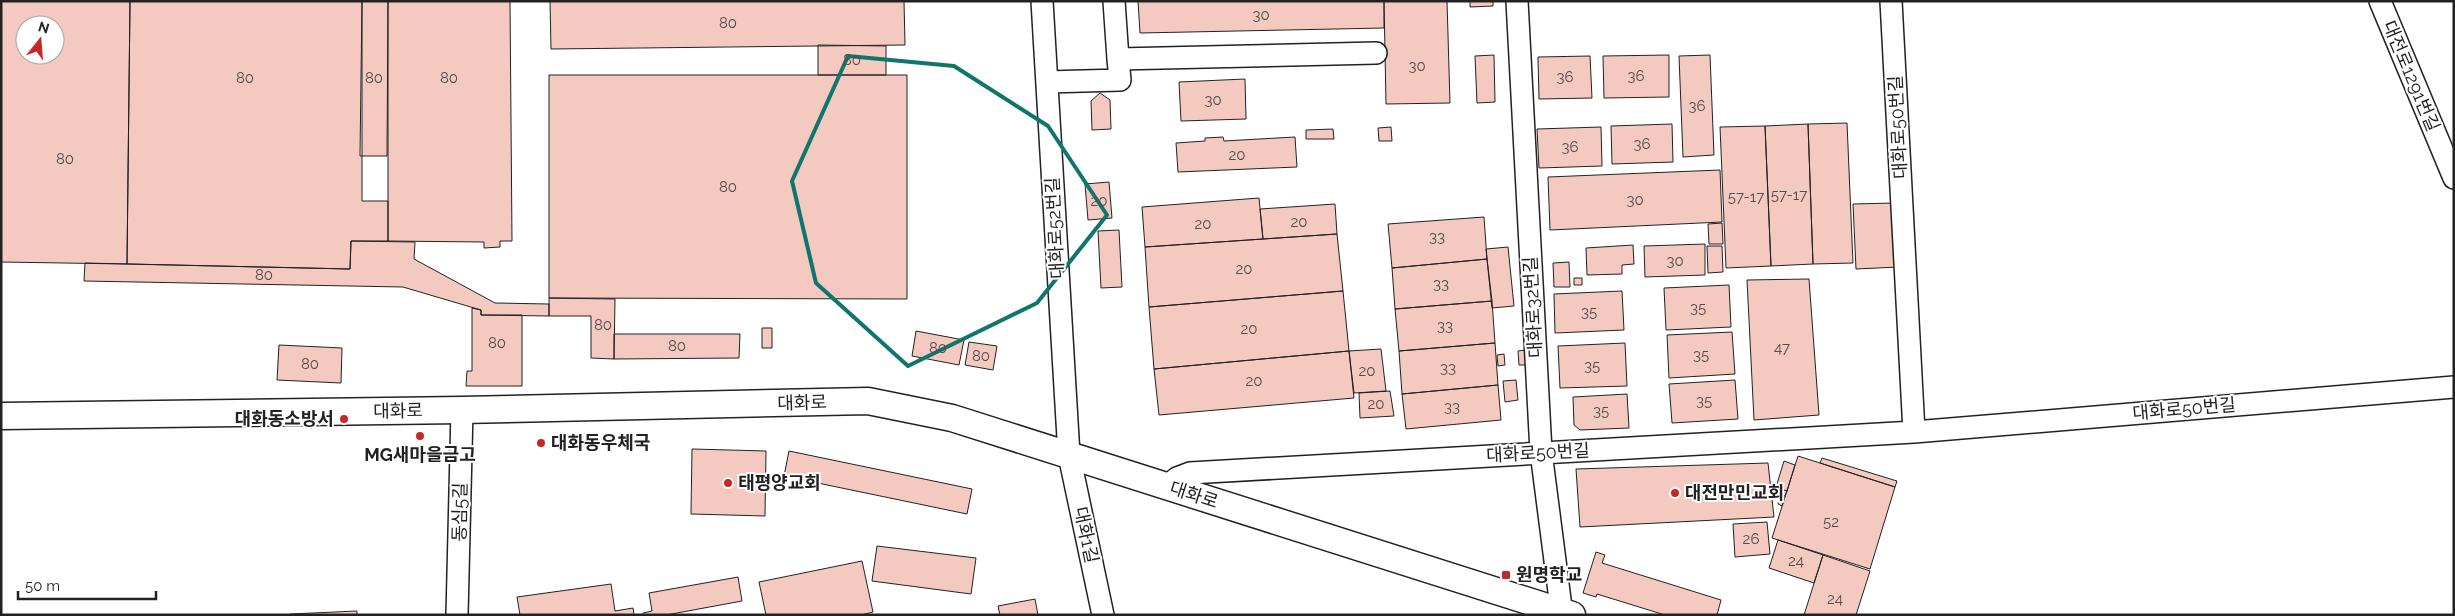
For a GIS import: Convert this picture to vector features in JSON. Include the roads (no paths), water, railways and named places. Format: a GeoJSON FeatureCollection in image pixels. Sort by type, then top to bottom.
{"type":"FeatureCollection","features":[{"type":"Feature","properties":{"kind":"main road","name":"대화로"},"geometry":{"type":"LineString","coordinates":[[1,416],[462,410],[868,401],[952,418],[1565,614]]}},
{"type":"Feature","properties":{"kind":"street","name":"대화로52번길"},"geometry":{"type":"LineString","coordinates":[[1042,1],[1069,455]]}},
{"type":"Feature","properties":{"kind":"street"},"geometry":{"type":"LineString","coordinates":[[1047,82],[1120,80],[1114,1]]}},
{"type":"Feature","properties":{"kind":"street","name":"대화로32번길"},"geometry":{"type":"LineString","coordinates":[[1517,1],[1541,452],[1565,614]]}},
{"type":"Feature","properties":{"kind":"street","name":"대화로50번길"},"geometry":{"type":"LineString","coordinates":[[1891,1],[1914,432]]}},
{"type":"Feature","properties":{"kind":"street","name":"대전로1291번길"},"geometry":{"type":"LineString","coordinates":[[2380,1],[2454,178]]}},
{"type":"Feature","properties":{"kind":"street"},"geometry":{"type":"LineString","coordinates":[[1118,59],[1376,53]]}},
{"type":"Feature","properties":{"kind":"street","name":"대화로50번길"},"geometry":{"type":"LineString","coordinates":[[1167,486],[1177,478],[1190,473],[1914,432],[2454,387]]}},
{"type":"Feature","properties":{"kind":"street","name":"동심5길"},"geometry":{"type":"LineString","coordinates":[[457,615],[462,410]]}},
{"type":"Feature","properties":{"kind":"street","name":"대화1길"},"geometry":{"type":"LineString","coordinates":[[1069,455],[1103,615]]}},
{"type":"Feature","properties":{"kind":"place","name":"대화동소방서"},"geometry":{"type":"Point","coordinates":[344,419]}},
{"type":"Feature","properties":{"kind":"place","name":"MG새마을금고"},"geometry":{"type":"Point","coordinates":[420,436]}},
{"type":"Feature","properties":{"kind":"place","name":"대화동우체국"},"geometry":{"type":"Point","coordinates":[541,443]}},
{"type":"Feature","properties":{"kind":"place","name":"태평양교회"},"geometry":{"type":"Point","coordinates":[728,483]}},
{"type":"Feature","properties":{"kind":"place","name":"대전만민교회"},"geometry":{"type":"Point","coordinates":[1675,493]}},
{"type":"Feature","properties":{"kind":"place","name":"원명학교"},"geometry":{"type":"Point","coordinates":[1506,575]}}]}
